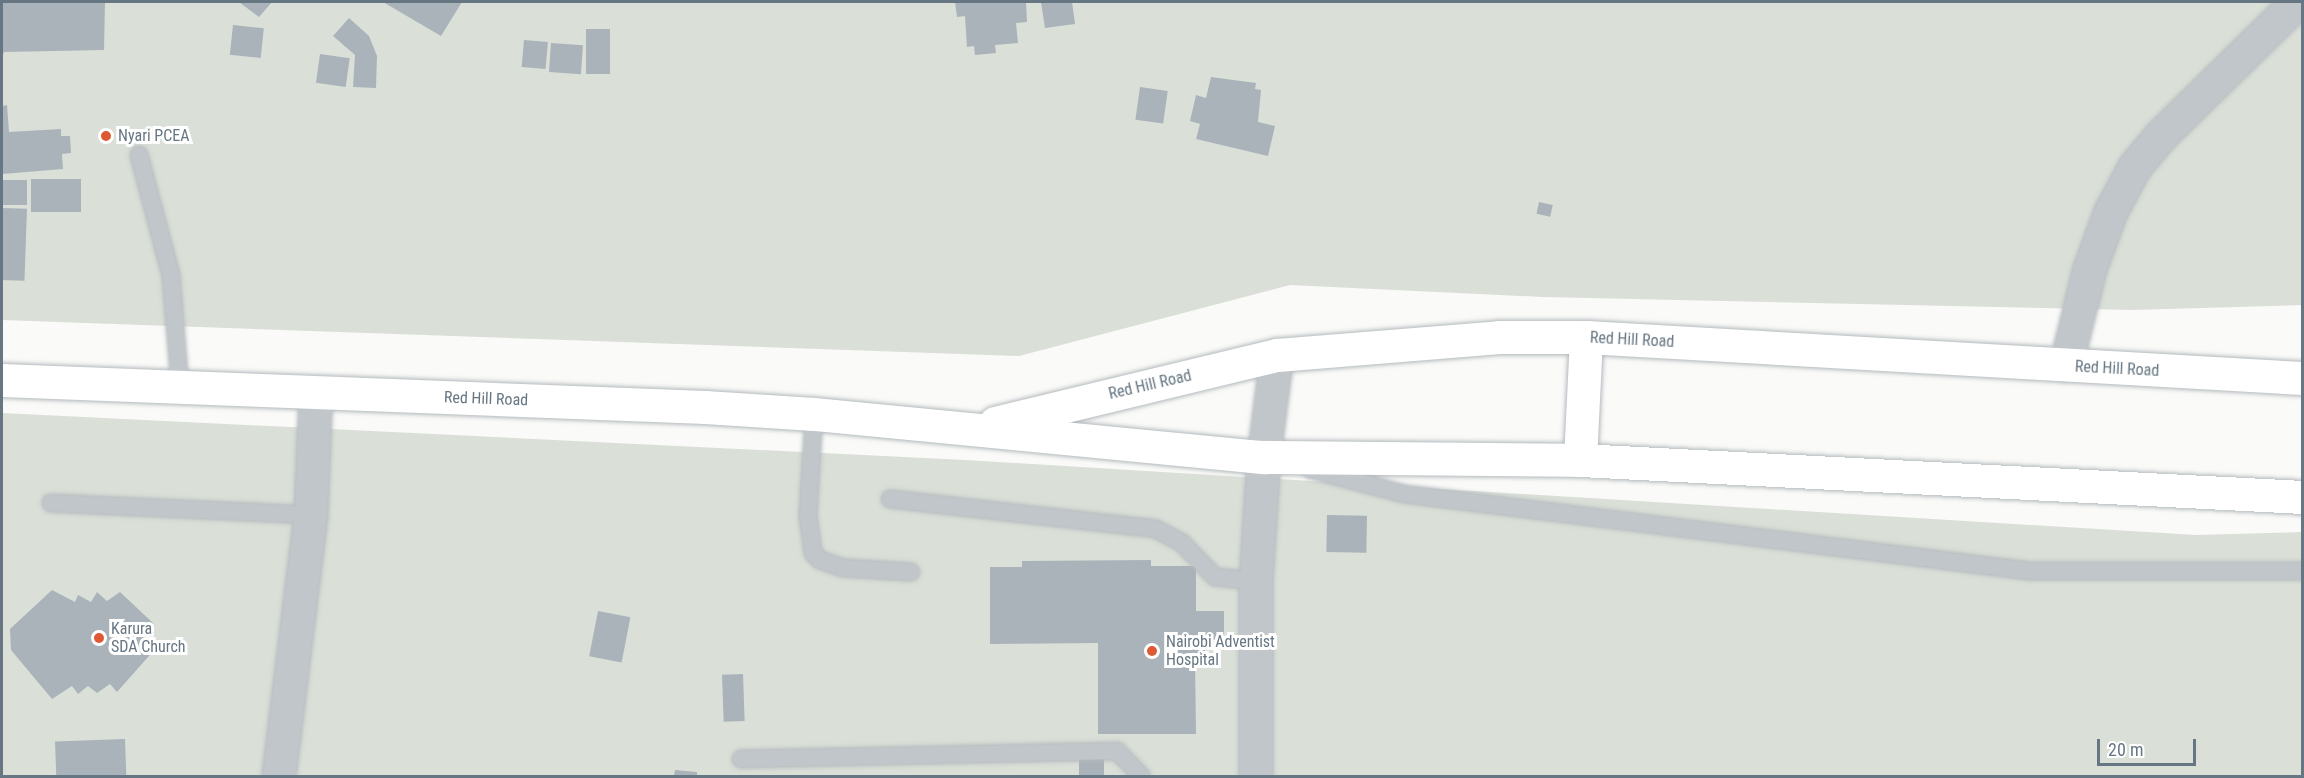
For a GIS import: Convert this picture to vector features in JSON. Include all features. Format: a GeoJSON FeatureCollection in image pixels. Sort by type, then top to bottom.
{"type":"FeatureCollection","features":[{"type":"Feature","properties":{"kind":"main road","name":"Red Hill Road"},"geometry":{"type":"LineString","coordinates":[[970,429],[1277,355],[1499,337],[1586,337],[2302,378]]}},
{"type":"Feature","properties":{"kind":"main road"},"geometry":{"type":"LineString","coordinates":[[1580,460],[1586,337]]}},
{"type":"Feature","properties":{"kind":"main road","name":"Red Hill Road"},"geometry":{"type":"LineString","coordinates":[[2,380],[814,414],[1264,457],[1580,460],[2302,497]]}},
{"type":"Feature","properties":{"kind":"street"},"geometry":{"type":"LineString","coordinates":[[2066,366],[2090,268],[2111,212],[2135,167],[2161,136],[2298,2]]}},
{"type":"Feature","properties":{"kind":"street"},"geometry":{"type":"LineString","coordinates":[[1256,777],[1256,581],[1264,457],[1277,355]]}},
{"type":"Feature","properties":{"kind":"street"},"geometry":{"type":"LineString","coordinates":[[279,777],[311,515],[316,393]]}},
{"type":"Feature","properties":{"kind":"lane"},"geometry":{"type":"LineString","coordinates":[[139,155],[171,275],[180,386]]}},
{"type":"Feature","properties":{"kind":"lane"},"geometry":{"type":"LineString","coordinates":[[814,414],[808,516],[813,552],[820,560],[843,568],[911,572]]}},
{"type":"Feature","properties":{"kind":"lane"},"geometry":{"type":"LineString","coordinates":[[1264,457],[1405,494],[2029,571],[2302,572]]}},
{"type":"Feature","properties":{"kind":"lane"},"geometry":{"type":"LineString","coordinates":[[890,499],[1156,529],[1182,543],[1215,577],[1256,581]]}},
{"type":"Feature","properties":{"kind":"lane"},"geometry":{"type":"LineString","coordinates":[[51,503],[311,515]]}},
{"type":"Feature","properties":{"kind":"lane"},"geometry":{"type":"LineString","coordinates":[[741,759],[1117,751],[1141,777]]}},
{"type":"Feature","properties":{"kind":"shaded area"},"geometry":{"type":"Polygon","coordinates":[[[2,2],[2302,2],[2302,305],[2132,310],[1543,297],[1290,285],[1019,356],[2,320],[2,2]]]}},
{"type":"Feature","properties":{"kind":"shaded area"},"geometry":{"type":"Polygon","coordinates":[[[2,413],[965,460],[2196,535],[2302,532],[2302,776],[2,776],[2,413]]]}},
{"type":"Feature","properties":{"kind":"building"},"geometry":{"type":"Polygon","coordinates":[[[2,2],[105,2],[104,50],[4,52],[2,57],[2,2]]]}},
{"type":"Feature","properties":{"kind":"building"},"geometry":{"type":"Polygon","coordinates":[[[239,2],[272,2],[259,17],[239,2]]]}},
{"type":"Feature","properties":{"kind":"building"},"geometry":{"type":"Polygon","coordinates":[[[383,2],[462,2],[441,36],[383,2]]]}},
{"type":"Feature","properties":{"kind":"building"},"geometry":{"type":"Polygon","coordinates":[[[955,2],[1026,3],[1027,22],[1016,23],[1018,43],[995,45],[996,53],[975,55],[974,46],[967,47],[965,16],[957,17],[955,2]]]}},
{"type":"Feature","properties":{"kind":"building"},"geometry":{"type":"Polygon","coordinates":[[[1041,2],[1072,2],[1075,24],[1045,28],[1041,2]]]}},
{"type":"Feature","properties":{"kind":"building"},"geometry":{"type":"Polygon","coordinates":[[[349,18],[369,36],[377,56],[376,88],[353,87],[355,55],[333,36],[349,18]]]}},
{"type":"Feature","properties":{"kind":"building"},"geometry":{"type":"Polygon","coordinates":[[[233,25],[264,28],[261,58],[230,55],[233,25]]]}},
{"type":"Feature","properties":{"kind":"building"},"geometry":{"type":"Polygon","coordinates":[[[586,29],[610,29],[610,74],[586,74],[586,29]]]}},
{"type":"Feature","properties":{"kind":"building"},"geometry":{"type":"Polygon","coordinates":[[[524,40],[548,42],[546,69],[522,67],[524,40]]]}},
{"type":"Feature","properties":{"kind":"building"},"geometry":{"type":"Polygon","coordinates":[[[551,43],[583,45],[581,74],[549,72],[551,43]]]}},
{"type":"Feature","properties":{"kind":"building"},"geometry":{"type":"Polygon","coordinates":[[[320,54],[350,58],[346,87],[316,83],[320,54]]]}},
{"type":"Feature","properties":{"kind":"building"},"geometry":{"type":"Polygon","coordinates":[[[1211,77],[1256,83],[1255,89],[1261,90],[1258,122],[1275,126],[1268,156],[1196,139],[1200,124],[1190,121],[1196,95],[1206,98],[1211,77]]]}},
{"type":"Feature","properties":{"kind":"building"},"geometry":{"type":"Polygon","coordinates":[[[1140,87],[1168,91],[1163,124],[1135,120],[1140,87]]]}},
{"type":"Feature","properties":{"kind":"building"},"geometry":{"type":"Polygon","coordinates":[[[7,105],[9,132],[61,129],[61,136],[70,136],[71,153],[62,154],[63,169],[2,174],[2,106],[7,105]]]}},
{"type":"Feature","properties":{"kind":"building"},"geometry":{"type":"Polygon","coordinates":[[[31,179],[81,179],[81,212],[31,212],[31,179]]]}},
{"type":"Feature","properties":{"kind":"building"},"geometry":{"type":"Polygon","coordinates":[[[2,180],[27,180],[27,205],[2,205],[2,180]]]}},
{"type":"Feature","properties":{"kind":"building"},"geometry":{"type":"Polygon","coordinates":[[[1539,202],[1553,205],[1550,217],[1537,214],[1539,202]]]}},
{"type":"Feature","properties":{"kind":"building"},"geometry":{"type":"Polygon","coordinates":[[[2,208],[27,209],[24,281],[2,280],[2,208]]]}},
{"type":"Feature","properties":{"kind":"building"},"geometry":{"type":"Polygon","coordinates":[[[1327,515],[1367,516],[1366,553],[1326,552],[1327,515]]]}},
{"type":"Feature","properties":{"kind":"building","name":"Nairobi Adventist Hospital"},"geometry":{"type":"Polygon","coordinates":[[[1151,560],[1151,566],[1196,566],[1196,611],[1224,611],[1224,640],[1205,640],[1205,658],[1195,658],[1196,734],[1098,734],[1098,643],[990,644],[990,567],[1022,567],[1022,561],[1151,560]]]}},
{"type":"Feature","properties":{"kind":"building"},"geometry":{"type":"Polygon","coordinates":[[[52,590],[75,602],[78,595],[91,602],[97,592],[107,601],[120,592],[153,623],[156,648],[117,692],[110,684],[97,693],[88,686],[78,694],[72,686],[52,699],[11,650],[10,629],[52,590]]]}},
{"type":"Feature","properties":{"kind":"building"},"geometry":{"type":"Polygon","coordinates":[[[598,611],[630,617],[622,662],[589,656],[598,611]]]}},
{"type":"Feature","properties":{"kind":"building"},"geometry":{"type":"Polygon","coordinates":[[[743,674],[745,721],[724,722],[722,675],[743,674]]]}},
{"type":"Feature","properties":{"kind":"building"},"geometry":{"type":"Polygon","coordinates":[[[125,739],[126,775],[56,776],[55,741],[125,739]]]}},
{"type":"Feature","properties":{"kind":"building"},"geometry":{"type":"Polygon","coordinates":[[[1079,756],[1104,756],[1104,776],[1079,776],[1079,756]]]}},
{"type":"Feature","properties":{"kind":"building"},"geometry":{"type":"Polygon","coordinates":[[[675,770],[697,772],[697,776],[674,776],[675,770]]]}},
{"type":"Feature","properties":{"kind":"place","name":"Nyari PCEA"},"geometry":{"type":"Point","coordinates":[106,136]}},
{"type":"Feature","properties":{"kind":"place","name":"Karura SDA Church"},"geometry":{"type":"Point","coordinates":[99,638]}},
{"type":"Feature","properties":{"kind":"place","name":"Nairobi Adventist Hospital"},"geometry":{"type":"Point","coordinates":[1152,651]}}]}
